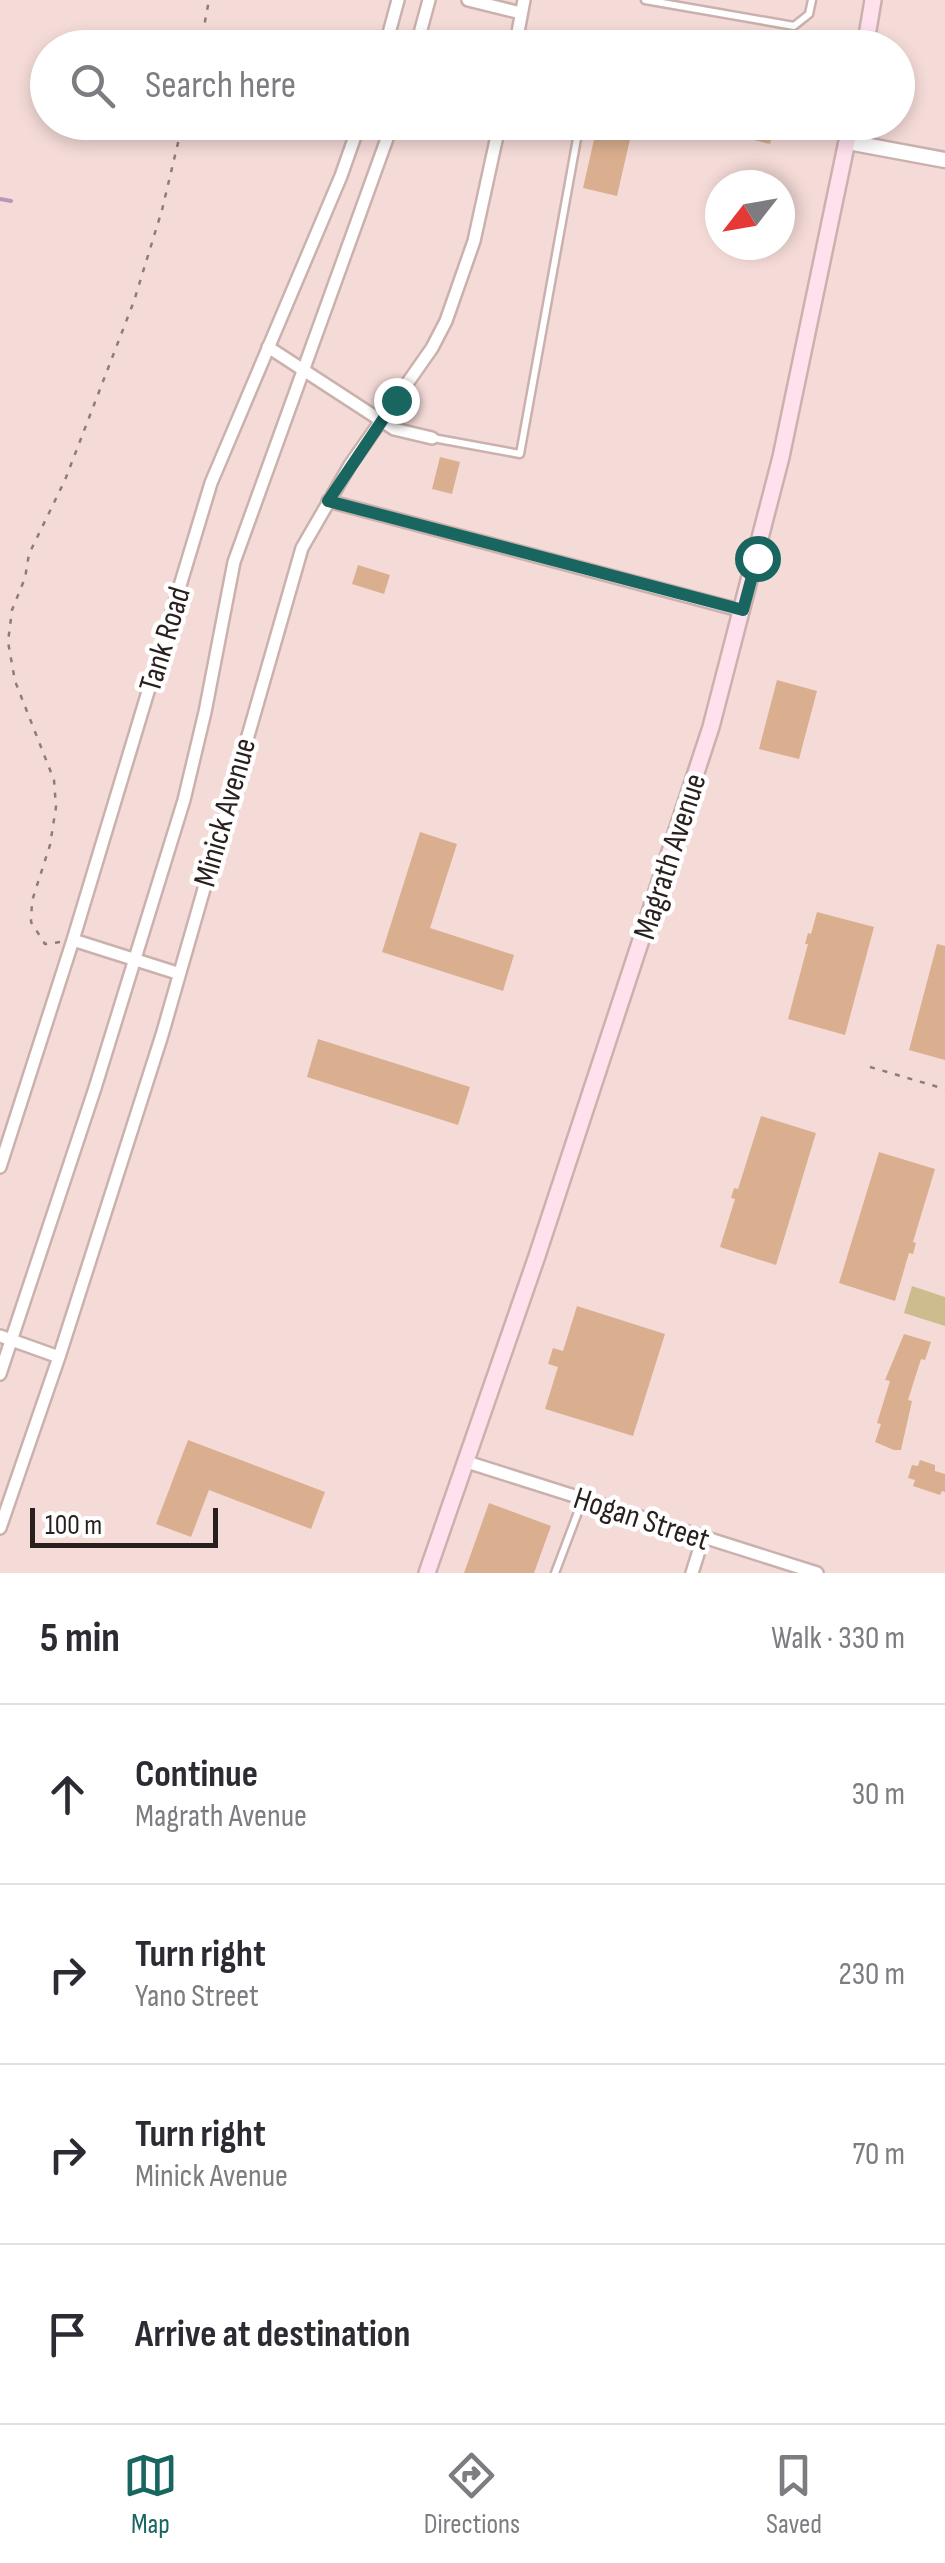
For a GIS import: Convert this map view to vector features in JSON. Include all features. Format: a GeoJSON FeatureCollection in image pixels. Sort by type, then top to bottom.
{"type":"FeatureCollection","features":[{"type":"Feature","properties":{"kind":"main road"},"geometry":{"type":"LineString","coordinates":[[868,30],[873,0]]}},
{"type":"Feature","properties":{"kind":"main road","name":"Magrath Avenue"},"geometry":{"type":"LineString","coordinates":[[427,1573],[674,846],[743,610],[786,437],[848,142]]}},
{"type":"Feature","properties":{"kind":"street"},"geometry":{"type":"LineString","coordinates":[[390,30],[398,0]]}},
{"type":"Feature","properties":{"kind":"street"},"geometry":{"type":"LineString","coordinates":[[421,30],[429,0]]}},
{"type":"Feature","properties":{"kind":"street"},"geometry":{"type":"LineString","coordinates":[[468,0],[522,7]]}},
{"type":"Feature","properties":{"kind":"street","name":"Tank Road"},"geometry":{"type":"LineString","coordinates":[[0,1167],[211,483],[354,140]]}},
{"type":"Feature","properties":{"kind":"street"},"geometry":{"type":"LineString","coordinates":[[0,1374],[5,1337],[72,1161],[184,800],[234,562],[387,140]]}},
{"type":"Feature","properties":{"kind":"street","name":"Minick Avenue"},"geometry":{"type":"LineString","coordinates":[[0,1528],[162,1035],[296,564],[328,501],[432,348],[458,291],[474,242],[496,140]]}},
{"type":"Feature","properties":{"kind":"street"},"geometry":{"type":"LineString","coordinates":[[848,142],[945,160]]}},
{"type":"Feature","properties":{"kind":"street"},"geometry":{"type":"LineString","coordinates":[[268,347],[394,430],[432,438]]}},
{"type":"Feature","properties":{"kind":"street"},"geometry":{"type":"LineString","coordinates":[[328,501],[743,610]]}},
{"type":"Feature","properties":{"kind":"street"},"geometry":{"type":"LineString","coordinates":[[73,940],[177,973]]}},
{"type":"Feature","properties":{"kind":"street"},"geometry":{"type":"LineString","coordinates":[[5,1337],[59,1356]]}},
{"type":"Feature","properties":{"kind":"street","name":"Hogan Street"},"geometry":{"type":"LineString","coordinates":[[467,1462],[817,1573]]}},
{"type":"Feature","properties":{"kind":"street"},"geometry":{"type":"LineString","coordinates":[[692,1573],[703,1538]]}},
{"type":"Feature","properties":{"kind":"lane"},"geometry":{"type":"LineString","coordinates":[[645,0],[794,26],[809,14],[812,0]]}},
{"type":"Feature","properties":{"kind":"lane"},"geometry":{"type":"LineString","coordinates":[[432,438],[520,454],[577,140]]}},
{"type":"Feature","properties":{"kind":"lane"},"geometry":{"type":"LineString","coordinates":[[555,1573],[583,1499]]}},
{"type":"Feature","properties":{"kind":"path"},"geometry":{"type":"LineString","coordinates":[[203,30],[209,0]]}},
{"type":"Feature","properties":{"kind":"path"},"geometry":{"type":"LineString","coordinates":[[73,940],[45,944],[30,922],[56,807],[54,780],[15,681],[8,642],[12,610],[25,578],[29,554],[72,462],[134,301],[180,140]]}},
{"type":"Feature","properties":{"kind":"path"},"geometry":{"type":"LineString","coordinates":[[870,1068],[945,1089]]}},
{"type":"Feature","properties":{"kind":"shaded area"},"geometry":{"type":"Polygon","coordinates":[[[912,1286],[945,1297],[945,1326],[904,1313],[912,1286]]]}},
{"type":"Feature","properties":{"kind":"building"},"geometry":{"type":"Polygon","coordinates":[[[594,140],[630,140],[617,196],[583,188],[594,140]]]}},
{"type":"Feature","properties":{"kind":"building"},"geometry":{"type":"Polygon","coordinates":[[[440,457],[460,462],[452,494],[432,489],[440,457]]]}},
{"type":"Feature","properties":{"kind":"building"},"geometry":{"type":"Polygon","coordinates":[[[358,565],[390,575],[384,594],[352,584],[358,565]]]}},
{"type":"Feature","properties":{"kind":"building"},"geometry":{"type":"Polygon","coordinates":[[[777,680],[817,691],[799,759],[759,749],[777,680]]]}},
{"type":"Feature","properties":{"kind":"building"},"geometry":{"type":"Polygon","coordinates":[[[420,832],[457,844],[430,928],[514,955],[503,991],[382,952],[420,832]]]}},
{"type":"Feature","properties":{"kind":"building"},"geometry":{"type":"Polygon","coordinates":[[[817,912],[874,927],[845,1035],[788,1019],[805,944],[817,912]]]}},
{"type":"Feature","properties":{"kind":"building"},"geometry":{"type":"Polygon","coordinates":[[[937,944],[945,946],[945,1060],[909,1050],[937,944]]]}},
{"type":"Feature","properties":{"kind":"building"},"geometry":{"type":"Polygon","coordinates":[[[318,1039],[470,1087],[458,1125],[307,1077],[318,1039]]]}},
{"type":"Feature","properties":{"kind":"building"},"geometry":{"type":"Polygon","coordinates":[[[761,1116],[816,1133],[776,1265],[720,1247],[735,1199],[731,1198],[734,1188],[738,1189],[761,1116]]]}},
{"type":"Feature","properties":{"kind":"building"},"geometry":{"type":"Polygon","coordinates":[[[879,1152],[935,1169],[913,1242],[913,1254],[909,1253],[895,1301],[839,1283],[879,1152]]]}},
{"type":"Feature","properties":{"kind":"building"},"geometry":{"type":"Polygon","coordinates":[[[577,1306],[665,1334],[633,1436],[545,1409],[558,1367],[548,1364],[553,1348],[563,1351],[577,1306]]]}},
{"type":"Feature","properties":{"kind":"building"},"geometry":{"type":"Polygon","coordinates":[[[904,1334],[931,1342],[925,1360],[921,1359],[908,1400],[912,1401],[901,1450],[894,1450],[875,1442],[890,1381],[885,1380],[904,1334]]]}},
{"type":"Feature","properties":{"kind":"building"},"geometry":{"type":"Polygon","coordinates":[[[188,1440],[325,1492],[311,1529],[209,1490],[191,1537],[156,1524],[188,1440]]]}},
{"type":"Feature","properties":{"kind":"building"},"geometry":{"type":"Polygon","coordinates":[[[920,1460],[945,1474],[945,1492],[940,1495],[913,1486],[915,1480],[908,1478],[912,1465],[918,1466],[920,1460]]]}},
{"type":"Feature","properties":{"kind":"building"},"geometry":{"type":"Polygon","coordinates":[[[489,1503],[551,1526],[534,1573],[464,1573],[489,1503]]]}},
{"type":"Feature","properties":{"kind":"waterway"},"geometry":{"type":"LineString","coordinates":[[0,199],[11,201]]}},
{"type":"Feature","properties":{"kind":"route"},"geometry":{"type":"LineString","coordinates":[[396,400],[328,501],[743,610],[757,558]]}}]}
